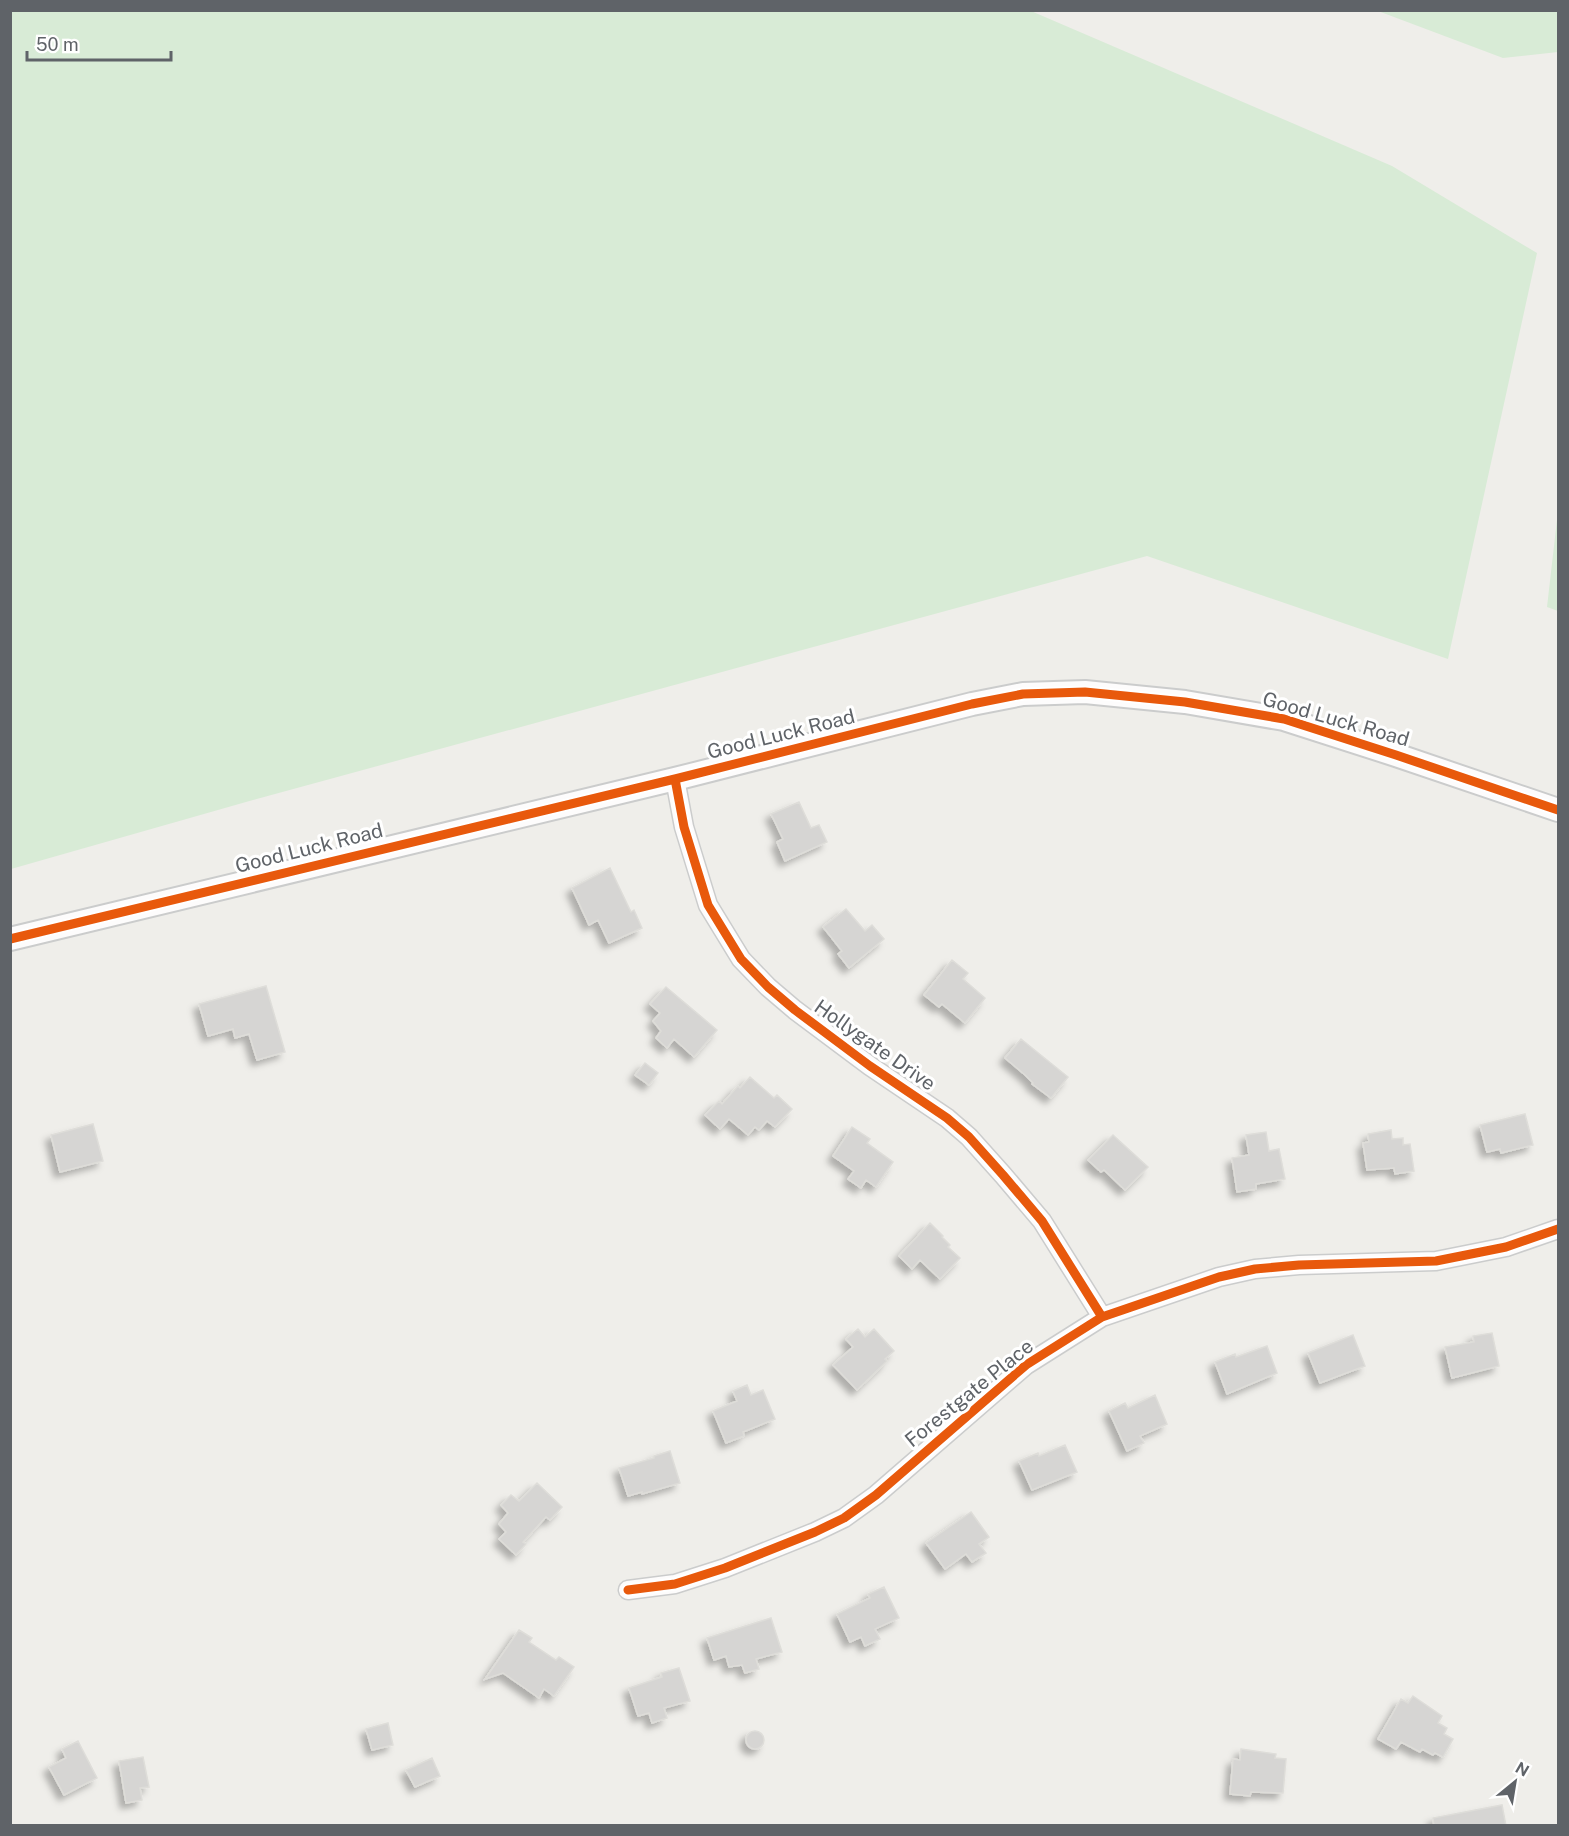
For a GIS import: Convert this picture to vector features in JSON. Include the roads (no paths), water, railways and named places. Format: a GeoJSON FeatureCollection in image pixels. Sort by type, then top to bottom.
{"type":"FeatureCollection","features":[{"type":"Feature","properties":{"kind":"street","name":"Good Luck Road"},"geometry":{"type":"LineString","coordinates":[[10,939],[1023,693],[1085,692],[1185,702],[1284,719],[1558,810]]}},
{"type":"Feature","properties":{"kind":"street","name":"Hollygate Drive"},"geometry":{"type":"LineString","coordinates":[[675,779],[684,827],[708,905],[741,959],[768,987],[795,1010],[870,1066],[947,1118],[969,1137],[1004,1174],[1042,1221],[1102,1317]]}},
{"type":"Feature","properties":{"kind":"street","name":"Forestgate Place"},"geometry":{"type":"LineString","coordinates":[[628,1590],[675,1584],[705,1574],[815,1532],[844,1518],[876,1495],[1026,1365],[1102,1317],[1219,1277],[1255,1269],[1299,1265],[1436,1261],[1506,1247],[1558,1229]]}}]}
